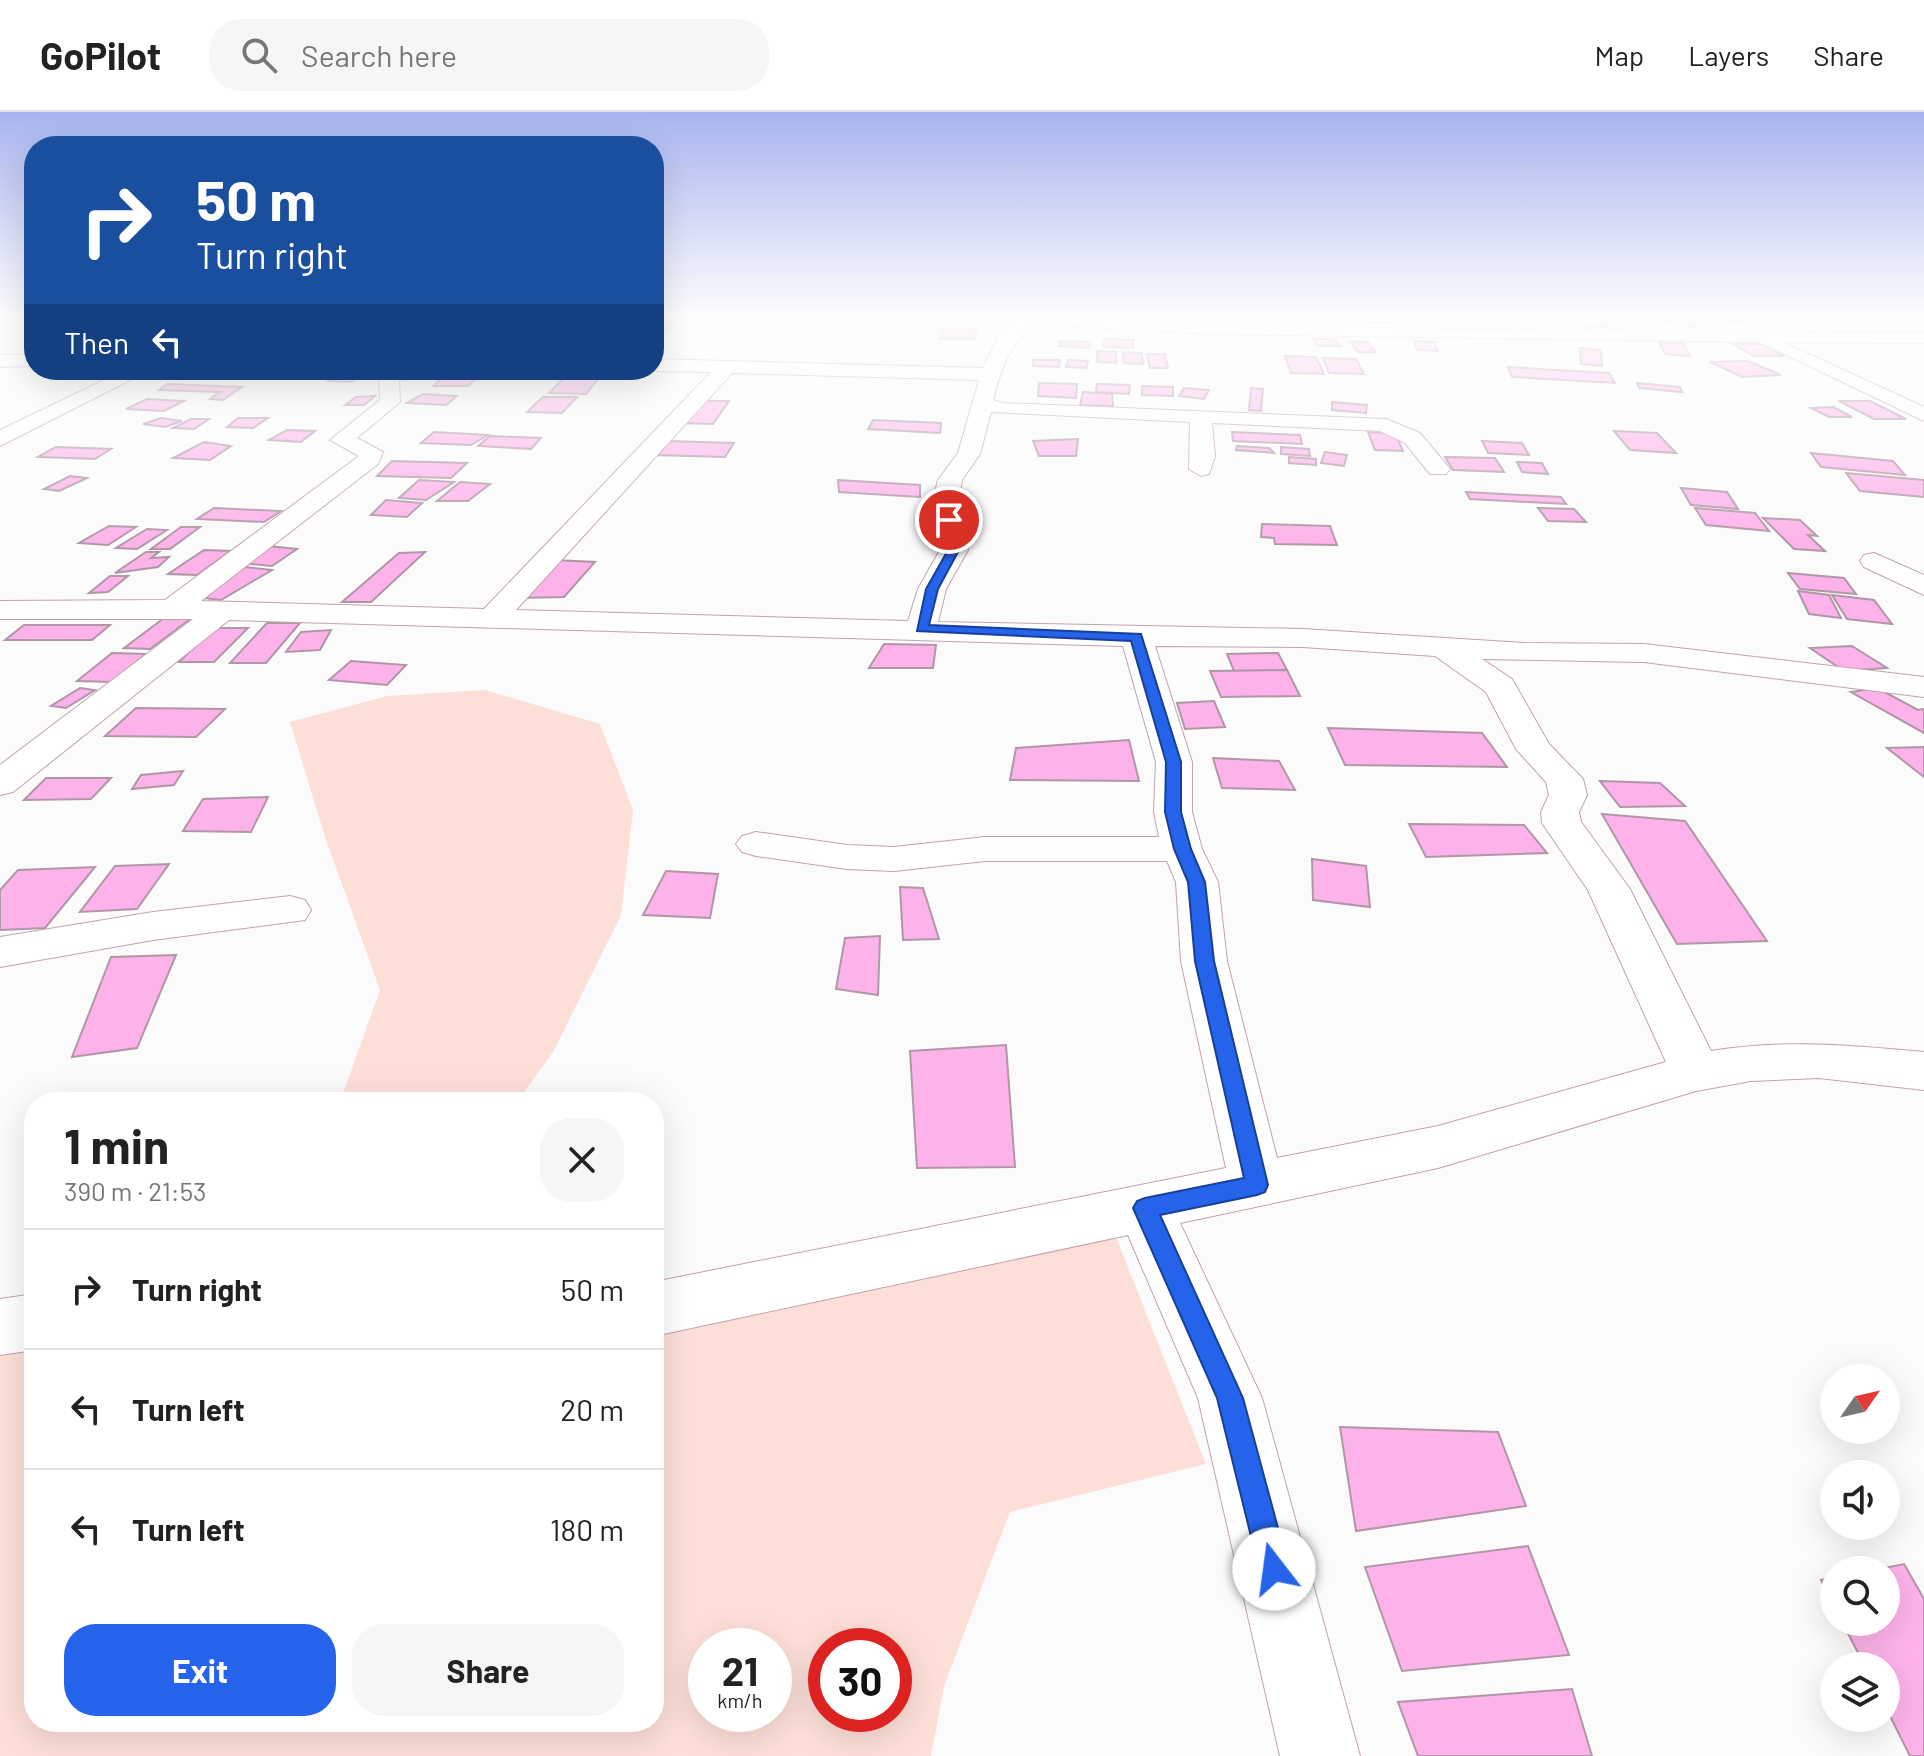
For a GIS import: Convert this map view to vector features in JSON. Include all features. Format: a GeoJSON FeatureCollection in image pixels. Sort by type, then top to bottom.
{"type":"FeatureCollection","features":[{"type":"Feature","properties":{"kind":"street"},"geometry":{"type":"LineString","coordinates":[[0,439],[94,393]]}},
{"type":"Feature","properties":{"kind":"street"},"geometry":{"type":"LineString","coordinates":[[172,609],[370,459],[372,452],[341,440],[390,402],[390,393]]}},
{"type":"Feature","properties":{"kind":"street"},"geometry":{"type":"LineString","coordinates":[[490,620],[703,393]]}},
{"type":"Feature","properties":{"kind":"street"},"geometry":{"type":"LineString","coordinates":[[921,629],[932,589],[954,550],[945,503],[954,470],[969,454],[985,393]]}},
{"type":"Feature","properties":{"kind":"street"},"geometry":{"type":"LineString","coordinates":[[1876,393],[1924,415]]}},
{"type":"Feature","properties":{"kind":"street"},"geometry":{"type":"LineString","coordinates":[[982,403],[1002,409],[1387,425],[1414,438],[1429,453],[1438,469]]}},
{"type":"Feature","properties":{"kind":"street"},"geometry":{"type":"LineString","coordinates":[[1201,416],[1201,438],[1206,454],[1201,469]]}},
{"type":"Feature","properties":{"kind":"street"},"geometry":{"type":"LineString","coordinates":[[1874,561],[1924,586]]}},
{"type":"Feature","properties":{"kind":"street"},"geometry":{"type":"LineString","coordinates":[[0,610],[223,610],[1136,637],[1303,638],[1444,648],[1644,653],[1924,687]]}},
{"type":"Feature","properties":{"kind":"street"},"geometry":{"type":"LineString","coordinates":[[0,784],[79,717],[158,662],[223,610]]}},
{"type":"Feature","properties":{"kind":"street"},"geometry":{"type":"LineString","coordinates":[[1136,637],[1174,762],[1173,812],[1182,849],[1197,882],[1204,961],[1257,1185]]}},
{"type":"Feature","properties":{"kind":"street"},"geometry":{"type":"LineString","coordinates":[[1444,648],[1500,686],[1534,749],[1564,779],[1568,795],[1560,812],[1562,823],[1609,889],[1696,1072]]}},
{"type":"Feature","properties":{"kind":"street"},"geometry":{"type":"LineString","coordinates":[[756,844],[847,857],[894,859],[985,849],[1182,849]]}},
{"type":"Feature","properties":{"kind":"street"},"geometry":{"type":"LineString","coordinates":[[0,952],[153,926],[290,910]]}},
{"type":"Feature","properties":{"kind":"street"},"geometry":{"type":"LineString","coordinates":[[664,1307],[1438,1147],[1696,1072],[1751,1063],[1819,1060],[1924,1071]]}},
{"type":"Feature","properties":{"kind":"street"},"geometry":{"type":"LineString","coordinates":[[1145,1208],[1230,1398],[1320,1756]]}},
{"type":"Feature","properties":{"kind":"street"},"geometry":{"type":"LineString","coordinates":[[0,1327],[24,1323]]}},
{"type":"Feature","properties":{"kind":"shaded area"},"geometry":{"type":"Polygon","coordinates":[[[485,690],[600,724],[633,810],[621,915],[553,1052],[524,1092],[344,1092],[380,990],[325,837],[290,722],[387,696],[485,690]]]}},
{"type":"Feature","properties":{"kind":"shaded area"},"geometry":{"type":"Polygon","coordinates":[[[1109,1220],[1206,1464],[1010,1512],[944,1686],[931,1756],[0,1756],[0,1305],[24,1301],[24,1732],[664,1732],[664,1321],[1109,1220]]]}},
{"type":"Feature","properties":{"kind":"building"},"geometry":{"type":"Polygon","coordinates":[[[219,393],[234,393],[223,400],[210,399],[219,393]]]}},
{"type":"Feature","properties":{"kind":"building"},"geometry":{"type":"Polygon","coordinates":[[[1038,393],[1076,393],[1076,398],[1038,396],[1038,393]]]}},
{"type":"Feature","properties":{"kind":"building"},"geometry":{"type":"Polygon","coordinates":[[[1083,393],[1112,394],[1113,406],[1080,405],[1083,393]]]}},
{"type":"Feature","properties":{"kind":"building"},"geometry":{"type":"Polygon","coordinates":[[[1142,393],[1173,393],[1173,396],[1142,393]]]}},
{"type":"Feature","properties":{"kind":"building"},"geometry":{"type":"Polygon","coordinates":[[[1181,393],[1207,393],[1204,399],[1179,396],[1181,393]]]}},
{"type":"Feature","properties":{"kind":"building"},"geometry":{"type":"Polygon","coordinates":[[[1251,393],[1263,393],[1261,411],[1249,410],[1251,393]]]}},
{"type":"Feature","properties":{"kind":"building"},"geometry":{"type":"Polygon","coordinates":[[[423,394],[457,396],[446,405],[407,403],[423,394]]]}},
{"type":"Feature","properties":{"kind":"building"},"geometry":{"type":"Polygon","coordinates":[[[375,396],[364,405],[345,405],[356,397],[375,396]]]}},
{"type":"Feature","properties":{"kind":"building"},"geometry":{"type":"Polygon","coordinates":[[[543,397],[577,397],[562,413],[527,412],[543,397]]]}},
{"type":"Feature","properties":{"kind":"building"},"geometry":{"type":"Polygon","coordinates":[[[147,399],[184,401],[164,411],[126,409],[147,399]]]}},
{"type":"Feature","properties":{"kind":"building"},"geometry":{"type":"Polygon","coordinates":[[[701,401],[729,401],[713,424],[681,423],[701,401]]]}},
{"type":"Feature","properties":{"kind":"building"},"geometry":{"type":"Polygon","coordinates":[[[1839,401],[1870,401],[1906,419],[1874,419],[1839,401]]]}},
{"type":"Feature","properties":{"kind":"building"},"geometry":{"type":"Polygon","coordinates":[[[1332,402],[1367,405],[1366,413],[1332,410],[1332,402]]]}},
{"type":"Feature","properties":{"kind":"building"},"geometry":{"type":"Polygon","coordinates":[[[1833,407],[1852,417],[1829,417],[1811,408],[1833,407]]]}},
{"type":"Feature","properties":{"kind":"building"},"geometry":{"type":"Polygon","coordinates":[[[161,418],[182,421],[165,427],[143,424],[161,418]]]}},
{"type":"Feature","properties":{"kind":"building"},"geometry":{"type":"Polygon","coordinates":[[[238,418],[268,418],[253,428],[227,427],[238,418]]]}},
{"type":"Feature","properties":{"kind":"building"},"geometry":{"type":"Polygon","coordinates":[[[191,419],[209,419],[194,429],[173,428],[191,419]]]}},
{"type":"Feature","properties":{"kind":"building"},"geometry":{"type":"Polygon","coordinates":[[[873,420],[941,423],[940,433],[868,429],[873,420]]]}},
{"type":"Feature","properties":{"kind":"building"},"geometry":{"type":"Polygon","coordinates":[[[287,430],[315,431],[301,442],[269,440],[287,430]]]}},
{"type":"Feature","properties":{"kind":"building"},"geometry":{"type":"Polygon","coordinates":[[[1614,431],[1657,433],[1676,453],[1630,450],[1614,431]]]}},
{"type":"Feature","properties":{"kind":"building"},"geometry":{"type":"Polygon","coordinates":[[[434,432],[488,435],[471,445],[421,443],[434,432]]]}},
{"type":"Feature","properties":{"kind":"building"},"geometry":{"type":"Polygon","coordinates":[[[1232,432],[1300,435],[1302,444],[1233,441],[1232,432]]]}},
{"type":"Feature","properties":{"kind":"building"},"geometry":{"type":"Polygon","coordinates":[[[1368,432],[1395,433],[1403,451],[1375,450],[1368,432]]]}},
{"type":"Feature","properties":{"kind":"building"},"geometry":{"type":"Polygon","coordinates":[[[490,436],[541,438],[531,449],[478,446],[490,436]]]}},
{"type":"Feature","properties":{"kind":"building"},"geometry":{"type":"Polygon","coordinates":[[[1078,439],[1076,456],[1039,456],[1033,441],[1078,439]]]}},
{"type":"Feature","properties":{"kind":"building"},"geometry":{"type":"Polygon","coordinates":[[[668,441],[734,443],[725,457],[654,455],[668,441]]]}},
{"type":"Feature","properties":{"kind":"building"},"geometry":{"type":"Polygon","coordinates":[[[1482,441],[1522,443],[1529,455],[1488,453],[1482,441]]]}},
{"type":"Feature","properties":{"kind":"building"},"geometry":{"type":"Polygon","coordinates":[[[204,442],[231,446],[210,460],[173,458],[204,442]]]}},
{"type":"Feature","properties":{"kind":"building"},"geometry":{"type":"Polygon","coordinates":[[[1237,446],[1269,448],[1274,453],[1236,450],[1237,446]]]}},
{"type":"Feature","properties":{"kind":"building"},"geometry":{"type":"Polygon","coordinates":[[[56,447],[111,449],[95,459],[38,457],[56,447]]]}},
{"type":"Feature","properties":{"kind":"building"},"geometry":{"type":"Polygon","coordinates":[[[1281,447],[1309,449],[1310,456],[1281,454],[1281,447]]]}},
{"type":"Feature","properties":{"kind":"building"},"geometry":{"type":"Polygon","coordinates":[[[1325,452],[1347,455],[1344,466],[1321,463],[1325,452]]]}},
{"type":"Feature","properties":{"kind":"building"},"geometry":{"type":"Polygon","coordinates":[[[1811,453],[1893,461],[1905,475],[1821,467],[1811,453]]]}},
{"type":"Feature","properties":{"kind":"building"},"geometry":{"type":"Polygon","coordinates":[[[1289,457],[1316,459],[1316,465],[1289,463],[1289,457]]]}},
{"type":"Feature","properties":{"kind":"building"},"geometry":{"type":"Polygon","coordinates":[[[1445,457],[1495,458],[1504,472],[1453,470],[1445,457]]]}},
{"type":"Feature","properties":{"kind":"building"},"geometry":{"type":"Polygon","coordinates":[[[392,461],[467,463],[451,478],[377,476],[392,461]]]}},
{"type":"Feature","properties":{"kind":"building"},"geometry":{"type":"Polygon","coordinates":[[[1517,462],[1542,463],[1548,474],[1522,472],[1517,462]]]}},
{"type":"Feature","properties":{"kind":"building"},"geometry":{"type":"Polygon","coordinates":[[[1846,473],[1924,480],[1924,497],[1860,491],[1846,473]]]}},
{"type":"Feature","properties":{"kind":"building"},"geometry":{"type":"Polygon","coordinates":[[[70,476],[87,478],[59,491],[44,489],[70,476]]]}},
{"type":"Feature","properties":{"kind":"building"},"geometry":{"type":"Polygon","coordinates":[[[419,480],[454,482],[426,500],[399,498],[419,480]]]}},
{"type":"Feature","properties":{"kind":"building"},"geometry":{"type":"Polygon","coordinates":[[[838,480],[920,485],[920,497],[839,492],[838,480]]]}},
{"type":"Feature","properties":{"kind":"building"},"geometry":{"type":"Polygon","coordinates":[[[460,482],[490,484],[468,501],[437,501],[460,482]]]}},
{"type":"Feature","properties":{"kind":"building"},"geometry":{"type":"Polygon","coordinates":[[[1681,488],[1727,492],[1738,509],[1691,505],[1681,488]]]}},
{"type":"Feature","properties":{"kind":"building"},"geometry":{"type":"Polygon","coordinates":[[[1466,492],[1561,497],[1566,504],[1470,499],[1466,492]]]}},
{"type":"Feature","properties":{"kind":"building"},"geometry":{"type":"Polygon","coordinates":[[[386,500],[422,503],[407,517],[371,515],[386,500]]]}},
{"type":"Feature","properties":{"kind":"building"},"geometry":{"type":"Polygon","coordinates":[[[214,508],[281,511],[264,522],[197,519],[214,508]]]}},
{"type":"Feature","properties":{"kind":"building"},"geometry":{"type":"Polygon","coordinates":[[[1538,508],[1574,509],[1586,522],[1548,521],[1538,508]]]}},
{"type":"Feature","properties":{"kind":"building"},"geometry":{"type":"Polygon","coordinates":[[[1695,508],[1755,513],[1769,531],[1706,525],[1695,508]]]}},
{"type":"Feature","properties":{"kind":"building"},"geometry":{"type":"Polygon","coordinates":[[[1763,518],[1800,520],[1817,536],[1808,535],[1825,551],[1794,549],[1763,518]]]}},
{"type":"Feature","properties":{"kind":"building"},"geometry":{"type":"Polygon","coordinates":[[[1262,524],[1330,526],[1337,545],[1275,544],[1274,538],[1261,537],[1262,524]]]}},
{"type":"Feature","properties":{"kind":"building"},"geometry":{"type":"Polygon","coordinates":[[[109,526],[136,527],[108,545],[79,543],[109,526]]]}},
{"type":"Feature","properties":{"kind":"building"},"geometry":{"type":"Polygon","coordinates":[[[181,527],[200,527],[170,549],[151,549],[181,527]]]}},
{"type":"Feature","properties":{"kind":"building"},"geometry":{"type":"Polygon","coordinates":[[[147,529],[167,530],[137,549],[116,548],[147,529]]]}},
{"type":"Feature","properties":{"kind":"building"},"geometry":{"type":"Polygon","coordinates":[[[268,546],[297,549],[272,566],[242,563],[268,546]]]}},
{"type":"Feature","properties":{"kind":"building"},"geometry":{"type":"Polygon","coordinates":[[[204,550],[231,551],[197,575],[168,574],[204,550]]]}},
{"type":"Feature","properties":{"kind":"building"},"geometry":{"type":"Polygon","coordinates":[[[146,552],[159,552],[151,558],[169,557],[158,567],[115,573],[146,552]]]}},
{"type":"Feature","properties":{"kind":"building"},"geometry":{"type":"Polygon","coordinates":[[[425,552],[371,602],[342,602],[399,553],[425,552]]]}},
{"type":"Feature","properties":{"kind":"building"},"geometry":{"type":"Polygon","coordinates":[[[554,560],[595,562],[564,597],[520,598],[554,560]]]}},
{"type":"Feature","properties":{"kind":"building"},"geometry":{"type":"Polygon","coordinates":[[[246,567],[272,570],[221,600],[195,597],[246,567]]]}},
{"type":"Feature","properties":{"kind":"building"},"geometry":{"type":"Polygon","coordinates":[[[1788,573],[1844,578],[1856,594],[1800,589],[1788,573]]]}},
{"type":"Feature","properties":{"kind":"building"},"geometry":{"type":"Polygon","coordinates":[[[110,576],[128,576],[108,592],[89,593],[110,576]]]}},
{"type":"Feature","properties":{"kind":"building"},"geometry":{"type":"Polygon","coordinates":[[[1798,591],[1829,595],[1841,618],[1809,614],[1798,591]]]}},
{"type":"Feature","properties":{"kind":"building"},"geometry":{"type":"Polygon","coordinates":[[[1832,595],[1874,600],[1892,624],[1847,619],[1832,595]]]}},
{"type":"Feature","properties":{"kind":"building"},"geometry":{"type":"Polygon","coordinates":[[[168,615],[193,617],[150,649],[124,648],[168,615]]]}},
{"type":"Feature","properties":{"kind":"building"},"geometry":{"type":"Polygon","coordinates":[[[267,623],[300,623],[266,663],[230,663],[267,623]]]}},
{"type":"Feature","properties":{"kind":"building"},"geometry":{"type":"Polygon","coordinates":[[[24,625],[110,625],[92,640],[5,640],[24,625]]]}},
{"type":"Feature","properties":{"kind":"building"},"geometry":{"type":"Polygon","coordinates":[[[214,628],[248,628],[214,662],[179,662],[214,628]]]}},
{"type":"Feature","properties":{"kind":"building"},"geometry":{"type":"Polygon","coordinates":[[[331,630],[320,650],[286,652],[301,632],[331,630]]]}},
{"type":"Feature","properties":{"kind":"building"},"geometry":{"type":"Polygon","coordinates":[[[884,644],[936,645],[933,668],[869,668],[884,644]]]}},
{"type":"Feature","properties":{"kind":"building"},"geometry":{"type":"Polygon","coordinates":[[[1852,646],[1887,668],[1844,671],[1810,648],[1852,646]]]}},
{"type":"Feature","properties":{"kind":"building"},"geometry":{"type":"Polygon","coordinates":[[[112,653],[146,654],[112,682],[77,681],[112,653]]]}},
{"type":"Feature","properties":{"kind":"building"},"geometry":{"type":"Polygon","coordinates":[[[1278,653],[1287,670],[1234,671],[1227,654],[1278,653]]]}},
{"type":"Feature","properties":{"kind":"building"},"geometry":{"type":"Polygon","coordinates":[[[351,661],[406,665],[387,685],[329,680],[351,661]]]}},
{"type":"Feature","properties":{"kind":"building"},"geometry":{"type":"Polygon","coordinates":[[[1287,670],[1300,696],[1221,697],[1210,671],[1287,670]]]}},
{"type":"Feature","properties":{"kind":"building"},"geometry":{"type":"Polygon","coordinates":[[[80,688],[95,690],[66,708],[51,706],[80,688]]]}},
{"type":"Feature","properties":{"kind":"building"},"geometry":{"type":"Polygon","coordinates":[[[1877,688],[1918,710],[1924,709],[1924,733],[1851,692],[1877,688]]]}},
{"type":"Feature","properties":{"kind":"building"},"geometry":{"type":"Polygon","coordinates":[[[1214,701],[1225,727],[1185,729],[1177,703],[1214,701]]]}},
{"type":"Feature","properties":{"kind":"building"},"geometry":{"type":"Polygon","coordinates":[[[136,708],[225,709],[196,737],[105,736],[136,708]]]}},
{"type":"Feature","properties":{"kind":"building"},"geometry":{"type":"Polygon","coordinates":[[[1328,728],[1482,733],[1507,767],[1345,765],[1328,728]]]}},
{"type":"Feature","properties":{"kind":"building"},"geometry":{"type":"Polygon","coordinates":[[[1129,740],[1139,781],[1010,780],[1016,748],[1129,740]]]}},
{"type":"Feature","properties":{"kind":"building"},"geometry":{"type":"Polygon","coordinates":[[[1924,747],[1924,777],[1887,748],[1924,747]]]}},
{"type":"Feature","properties":{"kind":"building"},"geometry":{"type":"Polygon","coordinates":[[[1213,758],[1279,761],[1295,790],[1222,788],[1213,758]]]}},
{"type":"Feature","properties":{"kind":"building"},"geometry":{"type":"Polygon","coordinates":[[[183,771],[174,785],[132,789],[141,775],[183,771]]]}},
{"type":"Feature","properties":{"kind":"building"},"geometry":{"type":"Polygon","coordinates":[[[46,778],[111,778],[91,799],[24,800],[46,778]]]}},
{"type":"Feature","properties":{"kind":"building"},"geometry":{"type":"Polygon","coordinates":[[[1600,781],[1660,783],[1685,806],[1620,807],[1600,781]]]}},
{"type":"Feature","properties":{"kind":"building"},"geometry":{"type":"Polygon","coordinates":[[[268,797],[251,832],[183,831],[203,799],[268,797]]]}},
{"type":"Feature","properties":{"kind":"building"},"geometry":{"type":"Polygon","coordinates":[[[1602,814],[1685,821],[1767,941],[1677,944],[1602,814]]]}},
{"type":"Feature","properties":{"kind":"building"},"geometry":{"type":"Polygon","coordinates":[[[1409,824],[1524,825],[1547,853],[1426,857],[1409,824]]]}},
{"type":"Feature","properties":{"kind":"building"},"geometry":{"type":"Polygon","coordinates":[[[1312,859],[1366,866],[1370,907],[1313,900],[1312,859]]]}},
{"type":"Feature","properties":{"kind":"building"},"geometry":{"type":"Polygon","coordinates":[[[169,864],[137,909],[80,912],[115,866],[169,864]]]}},
{"type":"Feature","properties":{"kind":"building"},"geometry":{"type":"Polygon","coordinates":[[[95,867],[45,928],[0,930],[0,890],[18,870],[95,867]]]}},
{"type":"Feature","properties":{"kind":"building"},"geometry":{"type":"Polygon","coordinates":[[[666,871],[718,874],[710,918],[643,915],[666,871]]]}},
{"type":"Feature","properties":{"kind":"building"},"geometry":{"type":"Polygon","coordinates":[[[900,887],[923,888],[939,939],[903,940],[900,887]]]}},
{"type":"Feature","properties":{"kind":"building"},"geometry":{"type":"Polygon","coordinates":[[[880,936],[878,995],[836,989],[845,938],[880,936]]]}},
{"type":"Feature","properties":{"kind":"building"},"geometry":{"type":"Polygon","coordinates":[[[176,955],[137,1048],[72,1057],[111,957],[176,955]]]}},
{"type":"Feature","properties":{"kind":"building"},"geometry":{"type":"Polygon","coordinates":[[[1006,1045],[1015,1167],[917,1168],[910,1051],[1006,1045]]]}},
{"type":"Feature","properties":{"kind":"building"},"geometry":{"type":"Polygon","coordinates":[[[1340,1427],[1498,1432],[1526,1506],[1356,1531],[1340,1427]]]}},
{"type":"Feature","properties":{"kind":"building"},"geometry":{"type":"Polygon","coordinates":[[[1528,1546],[1569,1655],[1402,1671],[1365,1567],[1528,1546]]]}},
{"type":"Feature","properties":{"kind":"building"},"geometry":{"type":"Polygon","coordinates":[[[1904,1564],[1924,1599],[1924,1756],[1910,1756],[1898,1732],[1900,1652],[1858,1652],[1849,1636],[1900,1636],[1900,1565],[1904,1564]]]}},
{"type":"Feature","properties":{"kind":"building"},"geometry":{"type":"Polygon","coordinates":[[[1572,1689],[1592,1756],[1418,1756],[1398,1702],[1572,1689]]]}},
{"type":"Feature","properties":{"kind":"route"},"geometry":{"type":"LineString","coordinates":[[949,520],[954,550],[932,589],[921,629],[1136,637],[1159,705],[1174,762],[1173,812],[1182,849],[1197,882],[1204,961],[1257,1185],[1145,1208],[1230,1398],[1274,1569]]}}]}
